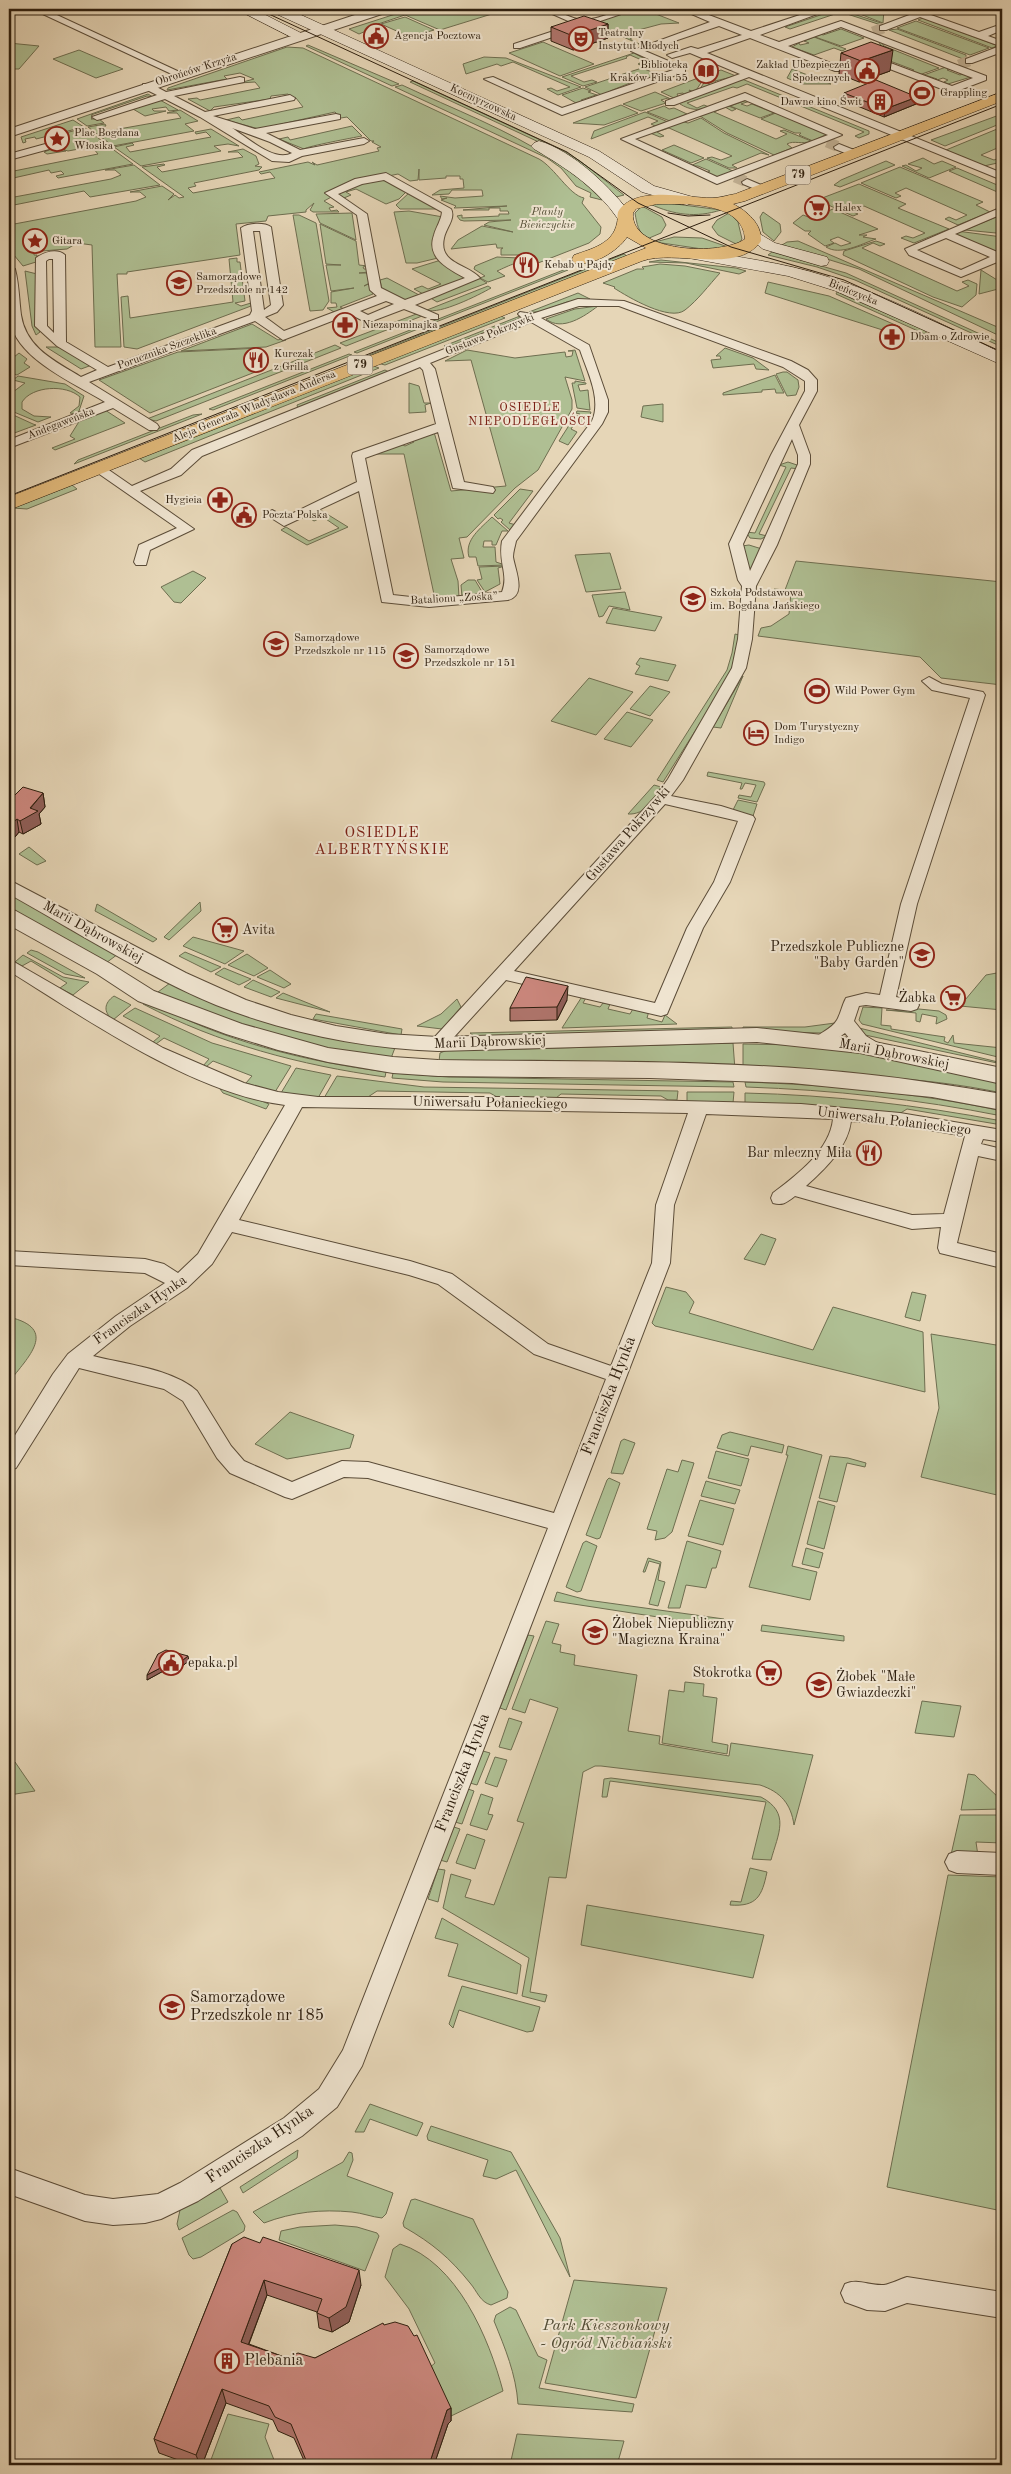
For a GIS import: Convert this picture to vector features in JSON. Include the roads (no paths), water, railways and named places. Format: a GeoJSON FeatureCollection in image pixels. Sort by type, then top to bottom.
{"type":"FeatureCollection","features":[{"type":"Feature","properties":{"kind":"main road","name":"Kocmyrzowska"},"geometry":{"type":"LineString","coordinates":[[243,9],[518,135],[574,167],[612,200],[625,220]]}},
{"type":"Feature","properties":{"kind":"main road","name":"Kocmyrzowska"},"geometry":{"type":"LineString","coordinates":[[277,9],[594,154],[648,189],[687,200]]}},
{"type":"Feature","properties":{"kind":"main road","name":"79"},"geometry":{"type":"LineString","coordinates":[[757,197],[855,154],[1002,96]]}},
{"type":"Feature","properties":{"kind":"main road","name":"79"},"geometry":{"type":"LineString","coordinates":[[562,266],[611,246],[619,239],[630,206],[645,200],[710,202],[757,197],[917,143],[1002,109]]}},
{"type":"Feature","properties":{"kind":"main road","name":"79"},"geometry":{"type":"LineString","coordinates":[[670,251],[695,254],[741,251],[751,243],[757,197]]}},
{"type":"Feature","properties":{"kind":"main road"},"geometry":{"type":"LineString","coordinates":[[710,202],[734,210],[752,232]]}},
{"type":"Feature","properties":{"kind":"main road"},"geometry":{"type":"LineString","coordinates":[[625,220],[640,241],[670,251]]}},
{"type":"Feature","properties":{"kind":"main road","name":"Bieńczycka"},"geometry":{"type":"LineString","coordinates":[[752,232],[769,246],[834,265]]}},
{"type":"Feature","properties":{"kind":"main road","name":"Aleja Generała Władysława Andersa"},"geometry":{"type":"LineString","coordinates":[[9,504],[640,255],[670,251]]}},
{"type":"Feature","properties":{"kind":"main road","name":"Bieńczycka"},"geometry":{"type":"LineString","coordinates":[[695,254],[788,271],[830,283],[866,297],[1002,360]]}},
{"type":"Feature","properties":{"kind":"main road","name":"Bieńczycka"},"geometry":{"type":"LineString","coordinates":[[897,292],[977,329]]}},
{"type":"Feature","properties":{"kind":"main road"},"geometry":{"type":"LineString","coordinates":[[408,327],[452,310]]}},
{"type":"Feature","properties":{"kind":"main road"},"geometry":{"type":"LineString","coordinates":[[195,412],[213,414],[214,420],[210,424]]}},
{"type":"Feature","properties":{"kind":"main road","name":"Aleja Generała Władysława Andersa"},"geometry":{"type":"LineString","coordinates":[[144,431],[171,420]]}},
{"type":"Feature","properties":{"kind":"main road"},"geometry":{"type":"LineString","coordinates":[[73,459],[69,464],[70,469],[80,472],[95,470]]}},
{"type":"Feature","properties":{"kind":"street"},"geometry":{"type":"LineString","coordinates":[[37,9],[181,75]]}},
{"type":"Feature","properties":{"kind":"street","name":"Obrońców Krzyża"},"geometry":{"type":"LineString","coordinates":[[9,132],[384,9]]}},
{"type":"Feature","properties":{"kind":"street"},"geometry":{"type":"LineString","coordinates":[[546,9],[584,24]]}},
{"type":"Feature","properties":{"kind":"street"},"geometry":{"type":"LineString","coordinates":[[517,46],[630,9]]}},
{"type":"Feature","properties":{"kind":"street"},"geometry":{"type":"LineString","coordinates":[[685,9],[720,22],[750,35],[778,46],[838,69],[869,58],[952,90],[982,78],[875,31],[841,24],[778,46]]}},
{"type":"Feature","properties":{"kind":"street"},"geometry":{"type":"LineString","coordinates":[[801,9],[813,13]]}},
{"type":"Feature","properties":{"kind":"street"},"geometry":{"type":"LineString","coordinates":[[697,53],[826,9]]}},
{"type":"Feature","properties":{"kind":"street"},"geometry":{"type":"LineString","coordinates":[[906,9],[1002,44]]}},
{"type":"Feature","properties":{"kind":"street"},"geometry":{"type":"LineString","coordinates":[[875,31],[921,14]]}},
{"type":"Feature","properties":{"kind":"street"},"geometry":{"type":"LineString","coordinates":[[507,73],[489,79],[562,112],[682,70],[666,58],[636,51],[720,22]]}},
{"type":"Feature","properties":{"kind":"street"},"geometry":{"type":"LineString","coordinates":[[978,36],[1002,27]]}},
{"type":"Feature","properties":{"kind":"street"},"geometry":{"type":"LineString","coordinates":[[969,61],[1002,49]]}},
{"type":"Feature","properties":{"kind":"street"},"geometry":{"type":"LineString","coordinates":[[666,58],[691,50],[1002,177]]}},
{"type":"Feature","properties":{"kind":"street"},"geometry":{"type":"LineString","coordinates":[[695,114],[626,140],[717,181],[825,141],[837,134],[745,96],[695,114],[670,102],[748,74]]}},
{"type":"Feature","properties":{"kind":"street"},"geometry":{"type":"LineString","coordinates":[[97,117],[166,95],[240,80],[233,75]]}},
{"type":"Feature","properties":{"kind":"street"},"geometry":{"type":"LineString","coordinates":[[147,86],[208,117],[272,158],[289,159],[299,153],[364,141]]}},
{"type":"Feature","properties":{"kind":"street"},"geometry":{"type":"LineString","coordinates":[[208,117],[290,98]]}},
{"type":"Feature","properties":{"kind":"street"},"geometry":{"type":"LineString","coordinates":[[564,100],[579,106]]}},
{"type":"Feature","properties":{"kind":"street"},"geometry":{"type":"LineString","coordinates":[[208,117],[255,132],[295,149],[299,153]]}},
{"type":"Feature","properties":{"kind":"street"},"geometry":{"type":"LineString","coordinates":[[255,132],[336,117]]}},
{"type":"Feature","properties":{"kind":"street"},"geometry":{"type":"LineString","coordinates":[[9,150],[38,140]]}},
{"type":"Feature","properties":{"kind":"street"},"geometry":{"type":"LineString","coordinates":[[9,157],[49,146]]}},
{"type":"Feature","properties":{"kind":"street"},"geometry":{"type":"LineString","coordinates":[[839,147],[855,154]]}},
{"type":"Feature","properties":{"kind":"street"},"geometry":{"type":"LineString","coordinates":[[986,170],[1002,164]]}},
{"type":"Feature","properties":{"kind":"street"},"geometry":{"type":"LineString","coordinates":[[350,310],[367,319],[406,304],[474,278],[444,259],[436,250],[436,242],[447,217],[446,211],[386,176],[354,183],[330,193],[362,214],[376,289],[387,296],[406,304],[434,317]]}},
{"type":"Feature","properties":{"kind":"street"},"geometry":{"type":"LineString","coordinates":[[946,234],[1000,257],[961,274],[913,253],[911,249],[946,234],[1002,210]]}},
{"type":"Feature","properties":{"kind":"street","name":"Porucznika Szczeklika"},"geometry":{"type":"LineString","coordinates":[[80,382],[274,310],[277,305],[265,227],[246,228],[258,311],[255,316]]}},
{"type":"Feature","properties":{"kind":"street"},"geometry":{"type":"LineString","coordinates":[[22,268],[46,256],[59,255],[60,342]]}},
{"type":"Feature","properties":{"kind":"street"},"geometry":{"type":"LineString","coordinates":[[22,268],[44,331],[107,372]]}},
{"type":"Feature","properties":{"kind":"street"},"geometry":{"type":"LineString","coordinates":[[22,268],[18,332],[29,348],[114,403],[144,431]]}},
{"type":"Feature","properties":{"kind":"street"},"geometry":{"type":"LineString","coordinates":[[255,316],[283,336],[387,296]]}},
{"type":"Feature","properties":{"kind":"street","name":"Gustawa Pokrzywki"},"geometry":{"type":"LineString","coordinates":[[130,491],[176,472],[197,453],[531,318],[578,302],[620,303],[788,364],[808,376],[812,384],[794,427],[784,441],[736,544],[745,580],[749,586]]}},
{"type":"Feature","properties":{"kind":"street","name":"Batalionu „Zośka”"},"geometry":{"type":"LineString","coordinates":[[443,426],[358,456],[387,599],[429,602],[508,596],[513,582],[506,555],[509,541],[593,428],[603,408],[598,381],[584,348],[567,336],[510,305]]}},
{"type":"Feature","properties":{"kind":"street"},"geometry":{"type":"LineString","coordinates":[[422,362],[429,369],[458,485],[488,490]]}},
{"type":"Feature","properties":{"kind":"street","name":"Andegaweńska"},"geometry":{"type":"LineString","coordinates":[[9,444],[114,403]]}},
{"type":"Feature","properties":{"kind":"street","name":"Gustawa Pokrzywki"},"geometry":{"type":"LineString","coordinates":[[438,1044],[661,799],[739,668],[745,639],[749,586],[770,544],[803,468],[804,454],[794,427]]}},
{"type":"Feature","properties":{"kind":"street"},"geometry":{"type":"LineString","coordinates":[[95,470],[187,529],[144,548],[141,562]]}},
{"type":"Feature","properties":{"kind":"street"},"geometry":{"type":"LineString","coordinates":[[272,514],[284,522],[364,484]]}},
{"type":"Feature","properties":{"kind":"street"},"geometry":{"type":"LineString","coordinates":[[887,1001],[909,904],[978,695],[937,687],[930,681]]}},
{"type":"Feature","properties":{"kind":"street"},"geometry":{"type":"LineString","coordinates":[[502,974],[661,1010],[695,928],[722,882],[747,819],[721,811],[661,799]]}},
{"type":"Feature","properties":{"kind":"street","name":"Marii Dąbrowskiej"},"geometry":{"type":"LineString","coordinates":[[9,886],[148,962],[221,999],[278,1018],[374,1039],[438,1044],[748,1035],[822,1041],[876,1049],[1002,1076]]}},
{"type":"Feature","properties":{"kind":"street","name":"Marii Dąbrowskiej"},"geometry":{"type":"LineString","coordinates":[[9,916],[154,1000],[278,1043],[359,1060],[424,1067],[800,1075],[900,1084],[1002,1102]]}},
{"type":"Feature","properties":{"kind":"street"},"geometry":{"type":"LineString","coordinates":[[123,982],[148,962]]}},
{"type":"Feature","properties":{"kind":"street","name":"Uniwersału Połanieckiego"},"geometry":{"type":"LineString","coordinates":[[9,964],[104,1022],[178,1061],[233,1085],[296,1102],[699,1107],[843,1113],[973,1139],[1002,1136]]}},
{"type":"Feature","properties":{"kind":"street"},"geometry":{"type":"LineString","coordinates":[[822,1041],[835,1034],[845,1022],[848,1007],[852,1002],[861,999],[911,1004]]}},
{"type":"Feature","properties":{"kind":"street"},"geometry":{"type":"LineString","coordinates":[[845,1022],[860,1040],[876,1049]]}},
{"type":"Feature","properties":{"kind":"street"},"geometry":{"type":"LineString","coordinates":[[424,1067],[428,1056],[438,1044]]}},
{"type":"Feature","properties":{"kind":"street","name":"Franciszka Hynka"},"geometry":{"type":"LineString","coordinates":[[9,1462],[60,1379],[75,1359],[123,1321],[180,1283],[204,1259],[227,1224],[296,1102]]}},
{"type":"Feature","properties":{"kind":"street","name":"Franciszka Hynka"},"geometry":{"type":"LineString","coordinates":[[9,2182],[92,2209],[114,2212],[145,2210],[161,2206],[197,2187],[293,2128],[328,2098],[353,2057],[661,1263],[665,1205],[699,1107]]}},
{"type":"Feature","properties":{"kind":"street"},"geometry":{"type":"LineString","coordinates":[[843,1113],[839,1132],[830,1149],[786,1194],[912,1222],[952,1220]]}},
{"type":"Feature","properties":{"kind":"street"},"geometry":{"type":"LineString","coordinates":[[1002,1155],[973,1139],[952,1220],[947,1248],[1002,1261]]}},
{"type":"Feature","properties":{"kind":"street"},"geometry":{"type":"LineString","coordinates":[[227,1224],[440,1277],[454,1284],[541,1349],[617,1375]]}},
{"type":"Feature","properties":{"kind":"street"},"geometry":{"type":"LineString","coordinates":[[9,1258],[145,1266],[157,1269],[180,1283]]}},
{"type":"Feature","properties":{"kind":"street"},"geometry":{"type":"LineString","coordinates":[[75,1359],[169,1383],[182,1389],[190,1396],[224,1452],[237,1467],[292,1491],[342,1470],[368,1470],[560,1523]]}},
{"type":"Feature","properties":{"kind":"street"},"geometry":{"type":"LineString","coordinates":[[957,1862],[1002,1864]]}},
{"type":"Feature","properties":{"kind":"street"},"geometry":{"type":"LineString","coordinates":[[854,2292],[867,2297],[885,2298],[907,2290],[1002,2305]]}},
{"type":"Feature","properties":{"kind":"tunnel"},"geometry":{"type":"LineString","coordinates":[[873,32],[883,28]]}},
{"type":"Feature","properties":{"kind":"tunnel"},"geometry":{"type":"LineString","coordinates":[[959,65],[969,61]]}},
{"type":"Feature","properties":{"kind":"tunnel"},"geometry":{"type":"LineString","coordinates":[[827,142],[839,147]]}},
{"type":"Feature","properties":{"kind":"tunnel"},"geometry":{"type":"LineString","coordinates":[[735,177],[747,182]]}},
{"type":"Feature","properties":{"kind":"tram line"},"geometry":{"type":"LineString","coordinates":[[258,9],[567,152],[638,203],[689,227]]}},
{"type":"Feature","properties":{"kind":"tram line"},"geometry":{"type":"LineString","coordinates":[[689,227],[1002,104]]}},
{"type":"Feature","properties":{"kind":"tram line"},"geometry":{"type":"LineString","coordinates":[[668,213],[688,216],[710,215]]}},
{"type":"Feature","properties":{"kind":"tram line"},"geometry":{"type":"LineString","coordinates":[[9,496],[689,227]]}},
{"type":"Feature","properties":{"kind":"tram line"},"geometry":{"type":"LineString","coordinates":[[689,227],[731,247],[844,280],[1002,352]]}},
{"type":"Feature","properties":{"kind":"place","name":"Agencja Pocztowa"},"geometry":{"type":"Point","coordinates":[376,36]}},
{"type":"Feature","properties":{"kind":"place","name":"Teatralny Instytut Młodych"},"geometry":{"type":"Point","coordinates":[581,39]}},
{"type":"Feature","properties":{"kind":"place","name":"Biblioteka Kraków Filia 55"},"geometry":{"type":"Point","coordinates":[706,71]}},
{"type":"Feature","properties":{"kind":"place","name":"Zakład Ubezpieczeń Społecznych"},"geometry":{"type":"Point","coordinates":[867,71]}},
{"type":"Feature","properties":{"kind":"place","name":"Grappling"},"geometry":{"type":"Point","coordinates":[922,93]}},
{"type":"Feature","properties":{"kind":"place","name":"Dawne kino Świt"},"geometry":{"type":"Point","coordinates":[880,102]}},
{"type":"Feature","properties":{"kind":"place","name":"Plac Bogdana Włosika"},"geometry":{"type":"Point","coordinates":[57,139]}},
{"type":"Feature","properties":{"kind":"place","name":"Halex"},"geometry":{"type":"Point","coordinates":[817,208]}},
{"type":"Feature","properties":{"kind":"place","name":"Gitara"},"geometry":{"type":"Point","coordinates":[35,241]}},
{"type":"Feature","properties":{"kind":"place","name":"Kebab u Pajdy"},"geometry":{"type":"Point","coordinates":[526,265]}},
{"type":"Feature","properties":{"kind":"place","name":"Samorządowe Przedszkole nr 142"},"geometry":{"type":"Point","coordinates":[179,283]}},
{"type":"Feature","properties":{"kind":"place","name":"Niezapominajka"},"geometry":{"type":"Point","coordinates":[345,325]}},
{"type":"Feature","properties":{"kind":"place","name":"Dbam o Zdrowie"},"geometry":{"type":"Point","coordinates":[892,337]}},
{"type":"Feature","properties":{"kind":"place","name":"Kurczak z Grilla"},"geometry":{"type":"Point","coordinates":[256,360]}},
{"type":"Feature","properties":{"kind":"place","name":"Hygieia"},"geometry":{"type":"Point","coordinates":[220,500]}},
{"type":"Feature","properties":{"kind":"place","name":"Poczta Polska"},"geometry":{"type":"Point","coordinates":[244,515]}},
{"type":"Feature","properties":{"kind":"place","name":"Szkoła Podstawowa im. Bogdana Jańskiego"},"geometry":{"type":"Point","coordinates":[693,599]}},
{"type":"Feature","properties":{"kind":"place","name":"Samorządowe Przedszkole nr 115"},"geometry":{"type":"Point","coordinates":[276,644]}},
{"type":"Feature","properties":{"kind":"place","name":"Samorządowe Przedszkole nr 151"},"geometry":{"type":"Point","coordinates":[406,656]}},
{"type":"Feature","properties":{"kind":"place","name":"Wild Power Gym"},"geometry":{"type":"Point","coordinates":[817,691]}},
{"type":"Feature","properties":{"kind":"place","name":"Dom Turystyczny Indigo"},"geometry":{"type":"Point","coordinates":[756,733]}},
{"type":"Feature","properties":{"kind":"place","name":"Avita"},"geometry":{"type":"Point","coordinates":[225,930]}},
{"type":"Feature","properties":{"kind":"place","name":"Przedszkole Publiczne \"Baby Garden\""},"geometry":{"type":"Point","coordinates":[922,955]}},
{"type":"Feature","properties":{"kind":"place","name":"Żabka"},"geometry":{"type":"Point","coordinates":[953,998]}},
{"type":"Feature","properties":{"kind":"place","name":"Bar mleczny Miła"},"geometry":{"type":"Point","coordinates":[869,1153]}},
{"type":"Feature","properties":{"kind":"place","name":"Żłobek Niepubliczny \"Magiczna Kraina\""},"geometry":{"type":"Point","coordinates":[595,1632]}},
{"type":"Feature","properties":{"kind":"place","name":"epaka.pl"},"geometry":{"type":"Point","coordinates":[171,1663]}},
{"type":"Feature","properties":{"kind":"place","name":"Stokrotka"},"geometry":{"type":"Point","coordinates":[769,1673]}},
{"type":"Feature","properties":{"kind":"place","name":"Żłobek \"Małe Gwiazdeczki\""},"geometry":{"type":"Point","coordinates":[819,1685]}},
{"type":"Feature","properties":{"kind":"place","name":"Samorządowe Przedszkole nr 185"},"geometry":{"type":"Point","coordinates":[172,2007]}},
{"type":"Feature","properties":{"kind":"place","name":"Plebania"},"geometry":{"type":"Point","coordinates":[227,2361]}},
{"type":"Feature","properties":{"kind":"district","name":"OSIEDLE NIEPODLEGŁOŚCI"},"geometry":{"type":"Point","coordinates":[530,415]}},
{"type":"Feature","properties":{"kind":"district","name":"OSIEDLE ALBERTYŃSKIE"},"geometry":{"type":"Point","coordinates":[382,842]}},
{"type":"Feature","properties":{"kind":"park label","name":"Planty Bieńczyckie"},"geometry":{"type":"Point","coordinates":[547,218]}},
{"type":"Feature","properties":{"kind":"park label","name":"Park Kieszonkowy - Ogród Niebiański"},"geometry":{"type":"Point","coordinates":[606,2335]}}]}
